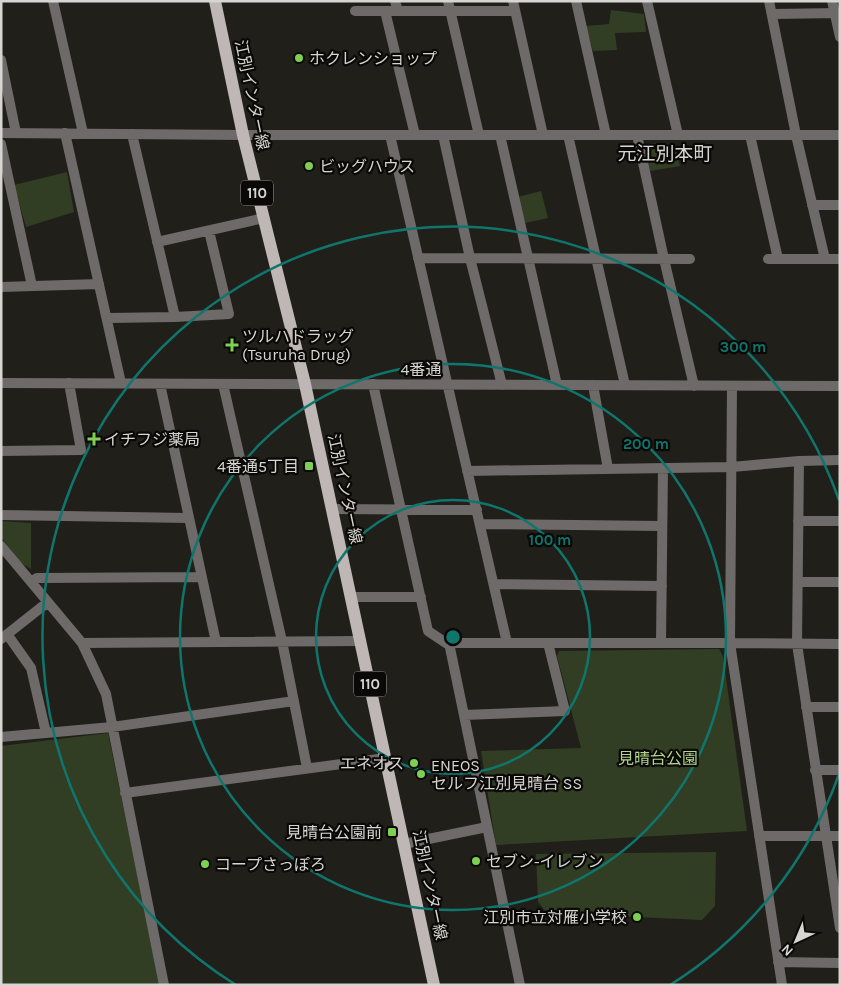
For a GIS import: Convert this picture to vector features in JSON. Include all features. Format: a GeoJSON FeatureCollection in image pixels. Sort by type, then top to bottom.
{"type":"FeatureCollection","features":[{"type":"Feature","properties":{"kind":"main road","name":"江別インター線"},"geometry":{"type":"LineString","coordinates":[[215,1],[243,135],[305,384],[434,985]]}},
{"type":"Feature","properties":{"kind":"street"},"geometry":{"type":"LineString","coordinates":[[54,1],[83,133]]}},
{"type":"Feature","properties":{"kind":"street"},"geometry":{"type":"LineString","coordinates":[[576,1],[606,135]]}},
{"type":"Feature","properties":{"kind":"street"},"geometry":{"type":"LineString","coordinates":[[647,1],[678,135]]}},
{"type":"Feature","properties":{"kind":"street"},"geometry":{"type":"LineString","coordinates":[[769,1],[796,135],[825,259]]}},
{"type":"Feature","properties":{"kind":"street"},"geometry":{"type":"LineString","coordinates":[[832,1],[837,13],[840,37]]}},
{"type":"Feature","properties":{"kind":"street"},"geometry":{"type":"LineString","coordinates":[[356,11],[385,11],[397,6],[514,6],[542,135]]}},
{"type":"Feature","properties":{"kind":"street"},"geometry":{"type":"LineString","coordinates":[[450,6],[479,135]]}},
{"type":"Feature","properties":{"kind":"street"},"geometry":{"type":"LineString","coordinates":[[385,11],[415,135]]}},
{"type":"Feature","properties":{"kind":"street"},"geometry":{"type":"LineString","coordinates":[[772,14],[837,13]]}},
{"type":"Feature","properties":{"kind":"street"},"geometry":{"type":"LineString","coordinates":[[1,60],[16,133]]}},
{"type":"Feature","properties":{"kind":"street"},"geometry":{"type":"LineString","coordinates":[[1,132],[243,135],[840,135]]}},
{"type":"Feature","properties":{"kind":"street"},"geometry":{"type":"LineString","coordinates":[[65,133],[122,384]]}},
{"type":"Feature","properties":{"kind":"street"},"geometry":{"type":"LineString","coordinates":[[132,134],[175,318]]}},
{"type":"Feature","properties":{"kind":"street"},"geometry":{"type":"LineString","coordinates":[[390,135],[507,643]]}},
{"type":"Feature","properties":{"kind":"street"},"geometry":{"type":"LineString","coordinates":[[443,135],[470,258],[502,385]]}},
{"type":"Feature","properties":{"kind":"street"},"geometry":{"type":"LineString","coordinates":[[500,135],[558,385]]}},
{"type":"Feature","properties":{"kind":"street"},"geometry":{"type":"LineString","coordinates":[[568,135],[625,386]]}},
{"type":"Feature","properties":{"kind":"street"},"geometry":{"type":"LineString","coordinates":[[637,135],[694,386]]}},
{"type":"Feature","properties":{"kind":"street"},"geometry":{"type":"LineString","coordinates":[[750,135],[773,259],[840,259]]}},
{"type":"Feature","properties":{"kind":"street"},"geometry":{"type":"LineString","coordinates":[[1,144],[32,286]]}},
{"type":"Feature","properties":{"kind":"street"},"geometry":{"type":"LineString","coordinates":[[812,205],[840,205]]}},
{"type":"Feature","properties":{"kind":"street"},"geometry":{"type":"LineString","coordinates":[[157,242],[264,218]]}},
{"type":"Feature","properties":{"kind":"street"},"geometry":{"type":"LineString","coordinates":[[107,318],[175,318],[229,314],[209,231]]}},
{"type":"Feature","properties":{"kind":"street"},"geometry":{"type":"LineString","coordinates":[[418,258],[690,259]]}},
{"type":"Feature","properties":{"kind":"street"},"geometry":{"type":"LineString","coordinates":[[1,286],[99,284]]}},
{"type":"Feature","properties":{"kind":"street","name":"4番通"},"geometry":{"type":"LineString","coordinates":[[1,383],[840,386]]}},
{"type":"Feature","properties":{"kind":"street"},"geometry":{"type":"LineString","coordinates":[[1,451],[81,450],[69,383]]}},
{"type":"Feature","properties":{"kind":"street"},"geometry":{"type":"LineString","coordinates":[[160,384],[216,642]]}},
{"type":"Feature","properties":{"kind":"street"},"geometry":{"type":"LineString","coordinates":[[223,384],[282,641],[307,768]]}},
{"type":"Feature","properties":{"kind":"street"},"geometry":{"type":"LineString","coordinates":[[374,384],[428,631],[446,643],[840,644]]}},
{"type":"Feature","properties":{"kind":"street"},"geometry":{"type":"LineString","coordinates":[[593,385],[608,468]]}},
{"type":"Feature","properties":{"kind":"street"},"geometry":{"type":"LineString","coordinates":[[732,386],[730,643],[782,985]]}},
{"type":"Feature","properties":{"kind":"street"},"geometry":{"type":"LineString","coordinates":[[468,471],[732,466],[840,460]]}},
{"type":"Feature","properties":{"kind":"street"},"geometry":{"type":"LineString","coordinates":[[799,461],[797,644],[825,836],[838,901],[840,928]]}},
{"type":"Feature","properties":{"kind":"street"},"geometry":{"type":"LineString","coordinates":[[661,643],[663,468]]}},
{"type":"Feature","properties":{"kind":"street"},"geometry":{"type":"LineString","coordinates":[[332,508],[476,510]]}},
{"type":"Feature","properties":{"kind":"street"},"geometry":{"type":"LineString","coordinates":[[1,516],[189,518]]}},
{"type":"Feature","properties":{"kind":"street"},"geometry":{"type":"LineString","coordinates":[[798,521],[840,521]]}},
{"type":"Feature","properties":{"kind":"street"},"geometry":{"type":"LineString","coordinates":[[480,524],[662,526]]}},
{"type":"Feature","properties":{"kind":"street"},"geometry":{"type":"LineString","coordinates":[[1,546],[82,643],[106,694],[164,985]]}},
{"type":"Feature","properties":{"kind":"street"},"geometry":{"type":"LineString","coordinates":[[31,582],[37,578],[202,577]]}},
{"type":"Feature","properties":{"kind":"street"},"geometry":{"type":"LineString","coordinates":[[798,582],[840,582]]}},
{"type":"Feature","properties":{"kind":"street"},"geometry":{"type":"LineString","coordinates":[[494,584],[662,586]]}},
{"type":"Feature","properties":{"kind":"street"},"geometry":{"type":"LineString","coordinates":[[351,597],[420,597]]}},
{"type":"Feature","properties":{"kind":"street"},"geometry":{"type":"LineString","coordinates":[[46,733],[31,668],[4,637],[48,602]]}},
{"type":"Feature","properties":{"kind":"street"},"geometry":{"type":"LineString","coordinates":[[82,643],[361,641]]}},
{"type":"Feature","properties":{"kind":"street"},"geometry":{"type":"LineString","coordinates":[[450,643],[520,985]]}},
{"type":"Feature","properties":{"kind":"street"},"geometry":{"type":"LineString","coordinates":[[464,715],[565,711],[548,643]]}},
{"type":"Feature","properties":{"kind":"street"},"geometry":{"type":"LineString","coordinates":[[1,737],[112,727],[294,701]]}},
{"type":"Feature","properties":{"kind":"street"},"geometry":{"type":"LineString","coordinates":[[806,707],[840,707]]}},
{"type":"Feature","properties":{"kind":"street"},"geometry":{"type":"LineString","coordinates":[[125,793],[386,758]]}},
{"type":"Feature","properties":{"kind":"street"},"geometry":{"type":"LineString","coordinates":[[816,770],[840,770]]}},
{"type":"Feature","properties":{"kind":"street"},"geometry":{"type":"LineString","coordinates":[[404,844],[487,826]]}},
{"type":"Feature","properties":{"kind":"street"},"geometry":{"type":"LineString","coordinates":[[759,836],[840,836]]}},
{"type":"Feature","properties":{"kind":"street"},"geometry":{"type":"LineString","coordinates":[[778,962],[840,963]]}},
{"type":"Feature","properties":{"kind":"green space"},"geometry":{"type":"Polygon","coordinates":[[[611,10],[644,14],[646,32],[615,33],[617,50],[593,51],[586,26],[609,24],[611,10]]]}},
{"type":"Feature","properties":{"kind":"green space"},"geometry":{"type":"Polygon","coordinates":[[[650,143],[674,144],[680,166],[650,171],[644,149],[650,143]]]}},
{"type":"Feature","properties":{"kind":"green space"},"geometry":{"type":"Polygon","coordinates":[[[67,172],[74,212],[26,227],[14,185],[67,172]]]}},
{"type":"Feature","properties":{"kind":"green space"},"geometry":{"type":"Polygon","coordinates":[[[541,191],[548,218],[525,223],[518,197],[541,191]]]}},
{"type":"Feature","properties":{"kind":"green space"},"geometry":{"type":"Polygon","coordinates":[[[1,521],[31,523],[31,569],[21,563],[1,537],[1,521]]]}},
{"type":"Feature","properties":{"kind":"green space","name":"見晴台公園"},"geometry":{"type":"Polygon","coordinates":[[[719,649],[723,656],[747,831],[496,845],[481,751],[581,748],[557,656],[559,651],[719,649]]]}},
{"type":"Feature","properties":{"kind":"green space"},"geometry":{"type":"Polygon","coordinates":[[[108,733],[160,985],[1,985],[1,746],[108,733]]]}},
{"type":"Feature","properties":{"kind":"green space"},"geometry":{"type":"Polygon","coordinates":[[[716,852],[715,906],[702,920],[547,913],[538,902],[536,854],[716,852]]]}},
{"type":"Feature","properties":{"kind":"place","name":"ホクレンショップ"},"geometry":{"type":"Point","coordinates":[299,58]}},
{"type":"Feature","properties":{"kind":"place","name":"ビッグハウス"},"geometry":{"type":"Point","coordinates":[309,166]}},
{"type":"Feature","properties":{"kind":"place","name":"ツルハドラッグ (Tsuruha Drug)"},"geometry":{"type":"Point","coordinates":[232,345]}},
{"type":"Feature","properties":{"kind":"place","name":"イチフジ薬局"},"geometry":{"type":"Point","coordinates":[94,439]}},
{"type":"Feature","properties":{"kind":"place","name":"4番通5丁目"},"geometry":{"type":"Point","coordinates":[309,466]}},
{"type":"Feature","properties":{"kind":"place","name":"エネオス"},"geometry":{"type":"Point","coordinates":[414,763]}},
{"type":"Feature","properties":{"kind":"place","name":"ENEOS セルフ江別見晴台 SS"},"geometry":{"type":"Point","coordinates":[421,774]}},
{"type":"Feature","properties":{"kind":"place","name":"見晴台公園前"},"geometry":{"type":"Point","coordinates":[392,832]}},
{"type":"Feature","properties":{"kind":"place","name":"セブン-イレブン"},"geometry":{"type":"Point","coordinates":[476,861]}},
{"type":"Feature","properties":{"kind":"place","name":"コープさっぽろ"},"geometry":{"type":"Point","coordinates":[205,864]}},
{"type":"Feature","properties":{"kind":"place","name":"江別市立対雁小学校"},"geometry":{"type":"Point","coordinates":[637,917]}},
{"type":"Feature","properties":{"kind":"district","name":"元江別本町"},"geometry":{"type":"Point","coordinates":[665,154]}}]}
